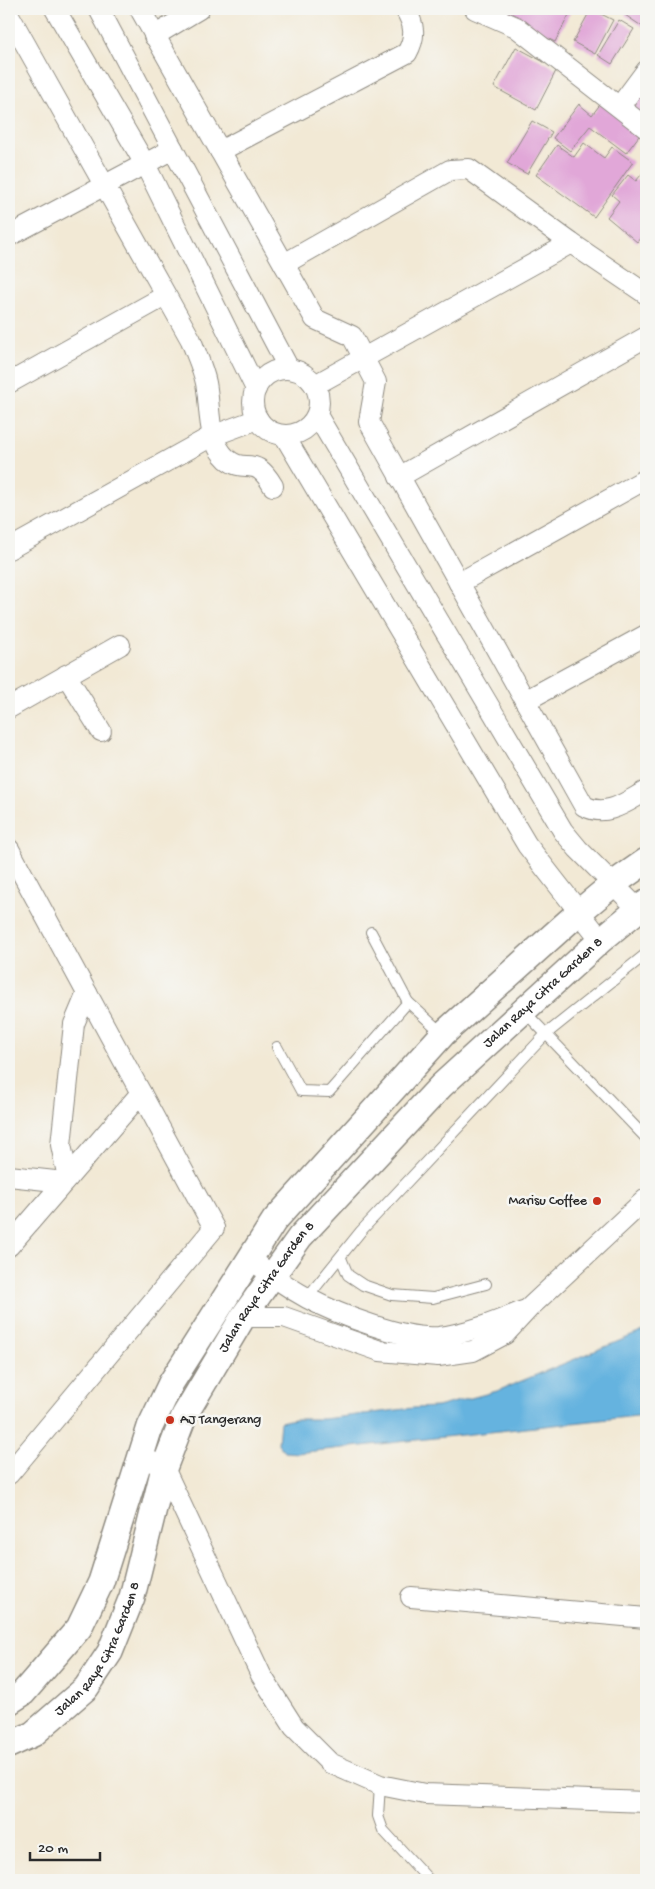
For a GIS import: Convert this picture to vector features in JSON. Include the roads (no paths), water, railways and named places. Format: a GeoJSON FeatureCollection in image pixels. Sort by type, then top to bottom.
{"type":"FeatureCollection","features":[{"type":"Feature","properties":{"kind":"street"},"geometry":{"type":"LineString","coordinates":[[55,9],[145,164],[256,389]]}},
{"type":"Feature","properties":{"kind":"street"},"geometry":{"type":"LineString","coordinates":[[99,9],[289,369]]}},
{"type":"Feature","properties":{"kind":"street"},"geometry":{"type":"LineString","coordinates":[[140,9],[315,319],[352,336],[376,382],[369,422],[584,806],[596,811],[606,811],[646,791]]}},
{"type":"Feature","properties":{"kind":"street"},"geometry":{"type":"LineString","coordinates":[[154,36],[199,9]]}},
{"type":"Feature","properties":{"kind":"street"},"geometry":{"type":"LineString","coordinates":[[220,151],[407,53],[414,40],[413,22],[405,9]]}},
{"type":"Feature","properties":{"kind":"street"},"geometry":{"type":"LineString","coordinates":[[475,9],[516,27],[646,128]]}},
{"type":"Feature","properties":{"kind":"street"},"geometry":{"type":"LineString","coordinates":[[9,15],[191,340],[206,382],[212,436],[227,458],[238,464],[253,465],[264,472],[273,486]]}},
{"type":"Feature","properties":{"kind":"street"},"geometry":{"type":"LineString","coordinates":[[620,106],[646,70]]}},
{"type":"Feature","properties":{"kind":"street"},"geometry":{"type":"LineString","coordinates":[[9,236],[174,149]]}},
{"type":"Feature","properties":{"kind":"street"},"geometry":{"type":"LineString","coordinates":[[284,264],[450,170],[463,168],[469,169],[571,243],[646,294]]}},
{"type":"Feature","properties":{"kind":"street"},"geometry":{"type":"LineString","coordinates":[[315,385],[571,243]]}},
{"type":"Feature","properties":{"kind":"street"},"geometry":{"type":"LineString","coordinates":[[9,383],[166,296]]}},
{"type":"Feature","properties":{"kind":"street"},"geometry":{"type":"LineString","coordinates":[[399,477],[646,337]]}},
{"type":"Feature","properties":{"kind":"street"},"geometry":{"type":"LineString","coordinates":[[284,435],[303,430],[317,415],[319,405],[315,385],[299,372],[289,369],[270,374],[261,380],[256,389],[254,410],[258,419],[265,427],[284,435],[527,845],[578,913],[601,940]]}},
{"type":"Feature","properties":{"kind":"street"},"geometry":{"type":"LineString","coordinates":[[317,415],[563,831],[613,884],[642,906]]}},
{"type":"Feature","properties":{"kind":"street"},"geometry":{"type":"LineString","coordinates":[[9,548],[212,436],[258,419]]}},
{"type":"Feature","properties":{"kind":"street"},"geometry":{"type":"LineString","coordinates":[[459,583],[646,478]]}},
{"type":"Feature","properties":{"kind":"street"},"geometry":{"type":"LineString","coordinates":[[525,701],[646,636]]}},
{"type":"Feature","properties":{"kind":"street"},"geometry":{"type":"LineString","coordinates":[[9,708],[120,645]]}},
{"type":"Feature","properties":{"kind":"street"},"geometry":{"type":"LineString","coordinates":[[66,675],[101,731]]}},
{"type":"Feature","properties":{"kind":"street"},"geometry":{"type":"LineString","coordinates":[[9,849],[214,1228],[9,1474]]}},
{"type":"Feature","properties":{"kind":"street","name":"Jalan Raya Citra Garden 8"},"geometry":{"type":"LineString","coordinates":[[9,1702],[23,1693],[78,1628],[101,1582],[150,1427],[171,1383],[274,1221],[443,1034],[578,913],[613,884],[646,861]]}},
{"type":"Feature","properties":{"kind":"street","name":"Jalan Raya Citra Garden 8"},"geometry":{"type":"LineString","coordinates":[[9,1745],[33,1734],[86,1688],[110,1652],[132,1597],[164,1468],[184,1416],[243,1317],[270,1276],[300,1237],[441,1086],[601,940],[642,906]]}},
{"type":"Feature","properties":{"kind":"street"},"geometry":{"type":"LineString","coordinates":[[66,1180],[61,1146],[74,1024],[87,993]]}},
{"type":"Feature","properties":{"kind":"street"},"geometry":{"type":"LineString","coordinates":[[9,1246],[141,1093]]}},
{"type":"Feature","properties":{"kind":"street"},"geometry":{"type":"LineString","coordinates":[[9,1176],[66,1180]]}},
{"type":"Feature","properties":{"kind":"street"},"geometry":{"type":"LineString","coordinates":[[243,1317],[284,1317],[380,1351],[438,1356],[473,1351],[505,1334],[529,1308],[646,1199]]}},
{"type":"Feature","properties":{"kind":"street"},"geometry":{"type":"LineString","coordinates":[[250,1258],[270,1276],[306,1299],[331,1312],[396,1333],[438,1337],[478,1329],[529,1308]]}},
{"type":"Feature","properties":{"kind":"street"},"geometry":{"type":"LineString","coordinates":[[141,1456],[164,1468],[261,1675],[294,1727],[330,1763],[380,1785],[424,1794],[646,1802]]}},
{"type":"Feature","properties":{"kind":"street"},"geometry":{"type":"LineString","coordinates":[[410,1597],[646,1618]]}},
{"type":"Feature","properties":{"kind":"lane"},"geometry":{"type":"LineString","coordinates":[[372,932],[408,1002],[443,1034]]}},
{"type":"Feature","properties":{"kind":"lane"},"geometry":{"type":"LineString","coordinates":[[306,1299],[361,1231],[546,1034],[646,954]]}},
{"type":"Feature","properties":{"kind":"lane"},"geometry":{"type":"LineString","coordinates":[[277,1047],[301,1091],[330,1092],[408,1002]]}},
{"type":"Feature","properties":{"kind":"lane"},"geometry":{"type":"LineString","coordinates":[[523,1010],[646,1138]]}},
{"type":"Feature","properties":{"kind":"lane"},"geometry":{"type":"LineString","coordinates":[[341,1258],[348,1275],[363,1285],[392,1295],[433,1298],[486,1284]]}},
{"type":"Feature","properties":{"kind":"lane"},"geometry":{"type":"LineString","coordinates":[[380,1785],[378,1816],[383,1830],[430,1880]]}},
{"type":"Feature","properties":{"kind":"water"},"geometry":{"type":"Polygon","coordinates":[[[646,1330],[646,1415],[297,1453],[285,1452],[278,1444],[280,1422],[294,1419],[324,1419],[413,1408],[437,1407],[497,1391],[646,1330]]]}},
{"type":"Feature","properties":{"kind":"place","name":"Marisu Coffee"},"geometry":{"type":"Point","coordinates":[597,1201]}},
{"type":"Feature","properties":{"kind":"place","name":"AJ Tangerang"},"geometry":{"type":"Point","coordinates":[170,1420]}}]}
